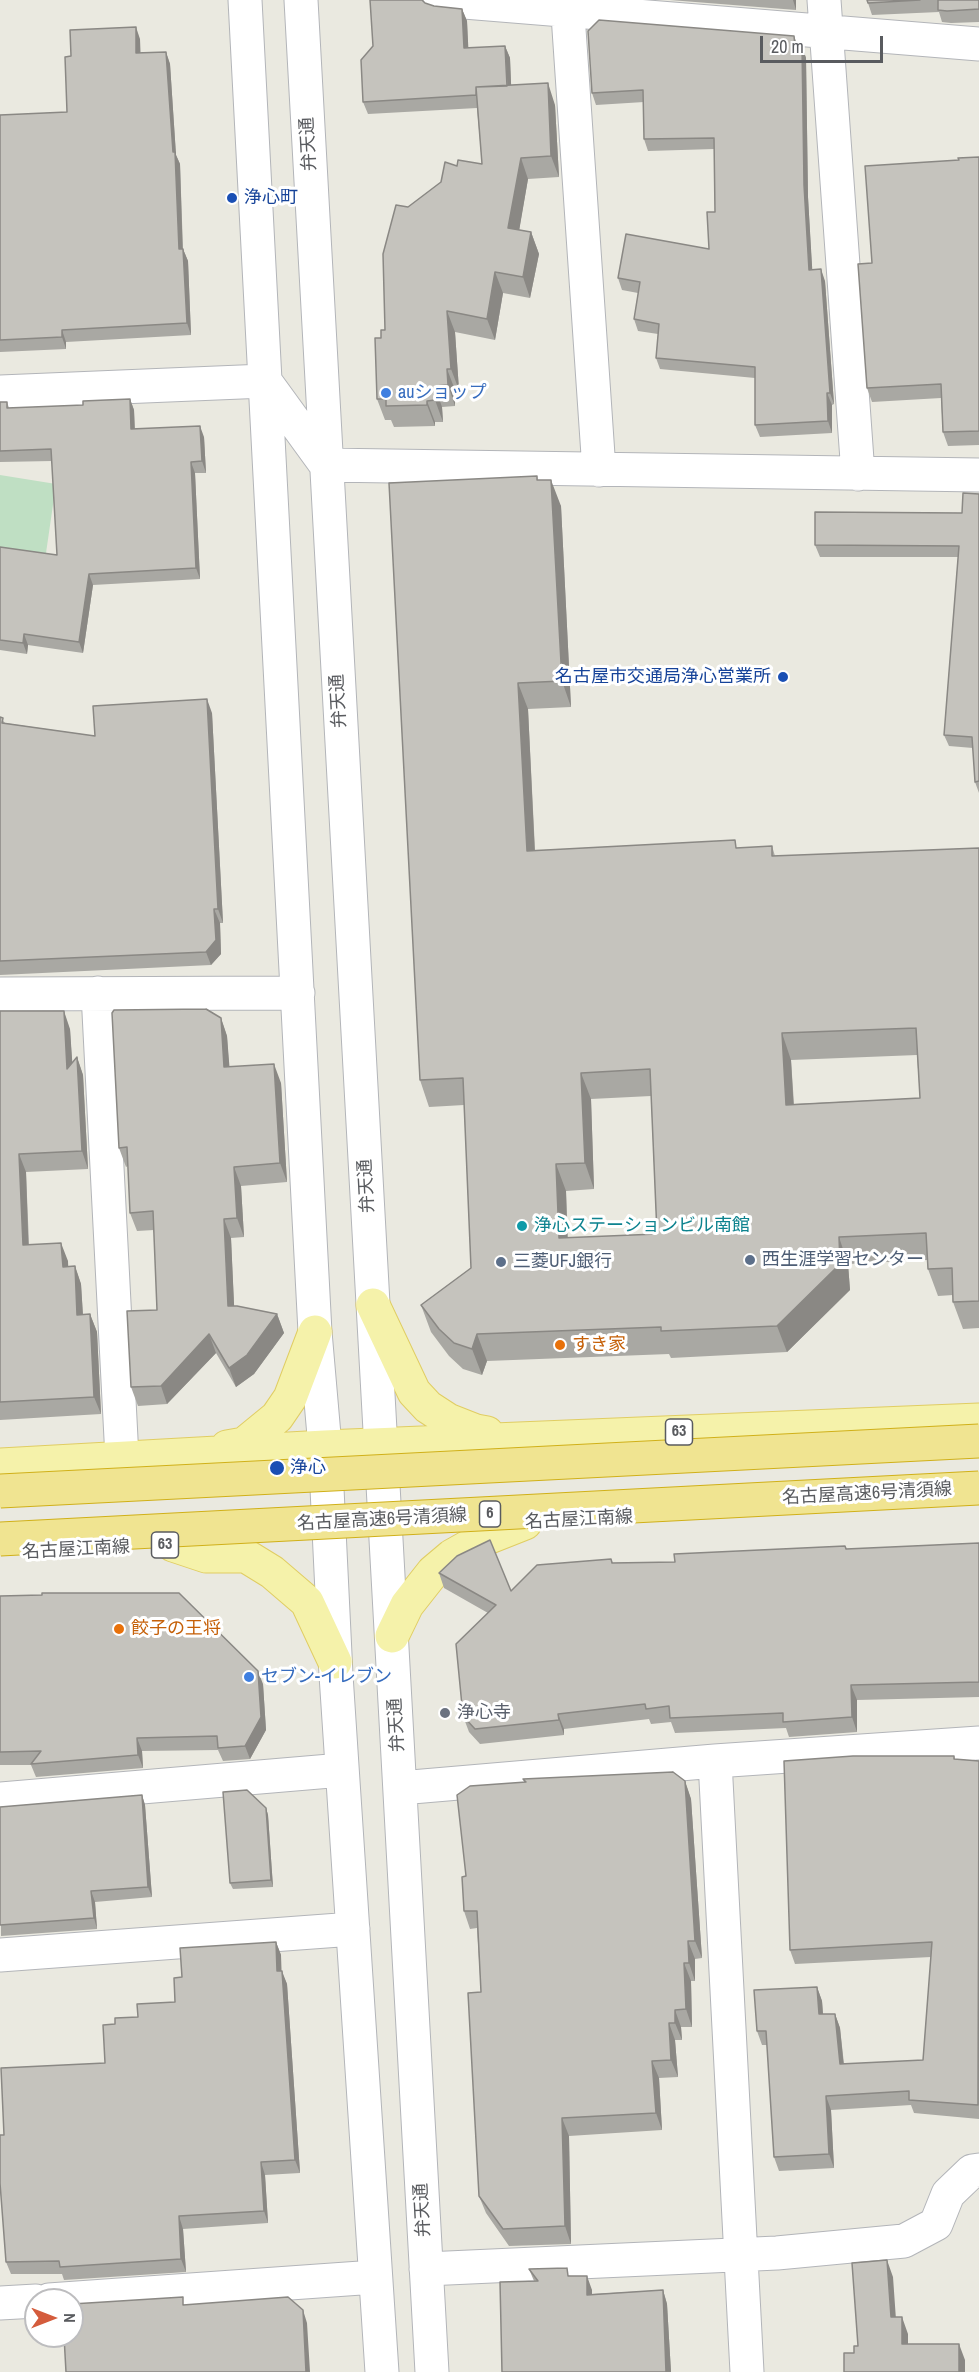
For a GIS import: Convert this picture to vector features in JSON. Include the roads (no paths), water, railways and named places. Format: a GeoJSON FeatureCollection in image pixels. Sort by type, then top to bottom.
{"type":"FeatureCollection","features":[{"type":"Feature","properties":{"kind":"highway"},"geometry":{"type":"LineString","coordinates":[[0,1491],[979,1441]]}},
{"type":"Feature","properties":{"kind":"highway","name":"名古屋高速6号清須線"},"geometry":{"type":"LineString","coordinates":[[0,1539],[979,1488]]}},
{"type":"Feature","properties":{"kind":"main road"},"geometry":{"type":"LineString","coordinates":[[373,1305],[414,1392],[428,1407],[448,1420],[476,1431],[519,1438]]}},
{"type":"Feature","properties":{"kind":"main road"},"geometry":{"type":"LineString","coordinates":[[202,1453],[244,1444],[276,1417],[290,1398],[315,1332]]}},
{"type":"Feature","properties":{"kind":"main road","name":"63"},"geometry":{"type":"LineString","coordinates":[[0,1465],[519,1438],[979,1420]]}},
{"type":"Feature","properties":{"kind":"main road","name":"名古屋江南線"},"geometry":{"type":"LineString","coordinates":[[0,1554],[979,1498]]}},
{"type":"Feature","properties":{"kind":"main road"},"geometry":{"type":"LineString","coordinates":[[393,1636],[407,1605],[433,1572],[452,1556],[477,1542],[525,1523]]}},
{"type":"Feature","properties":{"kind":"main road"},"geometry":{"type":"LineString","coordinates":[[173,1545],[206,1556],[246,1556],[272,1572],[307,1602],[335,1662]]}},
{"type":"Feature","properties":{"kind":"street"},"geometry":{"type":"LineString","coordinates":[[245,0],[315,1332],[325,1447],[335,1662],[382,2372]]}},
{"type":"Feature","properties":{"kind":"street","name":"弁天通"},"geometry":{"type":"LineString","coordinates":[[301,0],[432,2372]]}},
{"type":"Feature","properties":{"kind":"street"},"geometry":{"type":"LineString","coordinates":[[440,0],[825,16],[979,44]]}},
{"type":"Feature","properties":{"kind":"street"},"geometry":{"type":"LineString","coordinates":[[567,5],[598,470]]}},
{"type":"Feature","properties":{"kind":"street"},"geometry":{"type":"LineString","coordinates":[[825,16],[858,474]]}},
{"type":"Feature","properties":{"kind":"street"},"geometry":{"type":"LineString","coordinates":[[0,392],[265,381]]}},
{"type":"Feature","properties":{"kind":"street"},"geometry":{"type":"LineString","coordinates":[[265,381],[326,465],[979,476]]}},
{"type":"Feature","properties":{"kind":"street"},"geometry":{"type":"LineString","coordinates":[[98,993],[122,1458]]}},
{"type":"Feature","properties":{"kind":"street"},"geometry":{"type":"LineString","coordinates":[[0,994],[298,993]]}},
{"type":"Feature","properties":{"kind":"street"},"geometry":{"type":"LineString","coordinates":[[400,1788],[714,1761],[979,1743]]}},
{"type":"Feature","properties":{"kind":"street"},"geometry":{"type":"LineString","coordinates":[[714,1761],[747,2372]]}},
{"type":"Feature","properties":{"kind":"street"},"geometry":{"type":"LineString","coordinates":[[0,1799],[342,1770]]}},
{"type":"Feature","properties":{"kind":"street"},"geometry":{"type":"LineString","coordinates":[[0,1955],[353,1929]]}},
{"type":"Feature","properties":{"kind":"street"},"geometry":{"type":"LineString","coordinates":[[426,2269],[740,2255],[904,2241],[936,2224],[948,2194],[972,2171],[979,2170]]}},
{"type":"Feature","properties":{"kind":"street"},"geometry":{"type":"LineString","coordinates":[[84,2298],[375,2277]]}},
{"type":"Feature","properties":{"kind":"street"},"geometry":{"type":"LineString","coordinates":[[0,2304],[24,2302]]}},
{"type":"Feature","properties":{"kind":"place","name":"浄心町"},"geometry":{"type":"Point","coordinates":[232,198]}},
{"type":"Feature","properties":{"kind":"place","name":"auショップ"},"geometry":{"type":"Point","coordinates":[386,393]}},
{"type":"Feature","properties":{"kind":"place","name":"名古屋市交通局浄心営業所"},"geometry":{"type":"Point","coordinates":[783,677]}},
{"type":"Feature","properties":{"kind":"place","name":"浄心ステーションビル南館"},"geometry":{"type":"Point","coordinates":[522,1226]}},
{"type":"Feature","properties":{"kind":"place","name":"西生涯学習センター"},"geometry":{"type":"Point","coordinates":[750,1260]}},
{"type":"Feature","properties":{"kind":"place","name":"三菱UFJ銀行"},"geometry":{"type":"Point","coordinates":[501,1262]}},
{"type":"Feature","properties":{"kind":"place","name":"すき家"},"geometry":{"type":"Point","coordinates":[560,1345]}},
{"type":"Feature","properties":{"kind":"place","name":"浄心"},"geometry":{"type":"Point","coordinates":[277,1468]}},
{"type":"Feature","properties":{"kind":"place","name":"餃子の王将"},"geometry":{"type":"Point","coordinates":[119,1629]}},
{"type":"Feature","properties":{"kind":"place","name":"セブン-イレブン"},"geometry":{"type":"Point","coordinates":[249,1677]}},
{"type":"Feature","properties":{"kind":"place","name":"浄心寺"},"geometry":{"type":"Point","coordinates":[445,1713]}}]}
